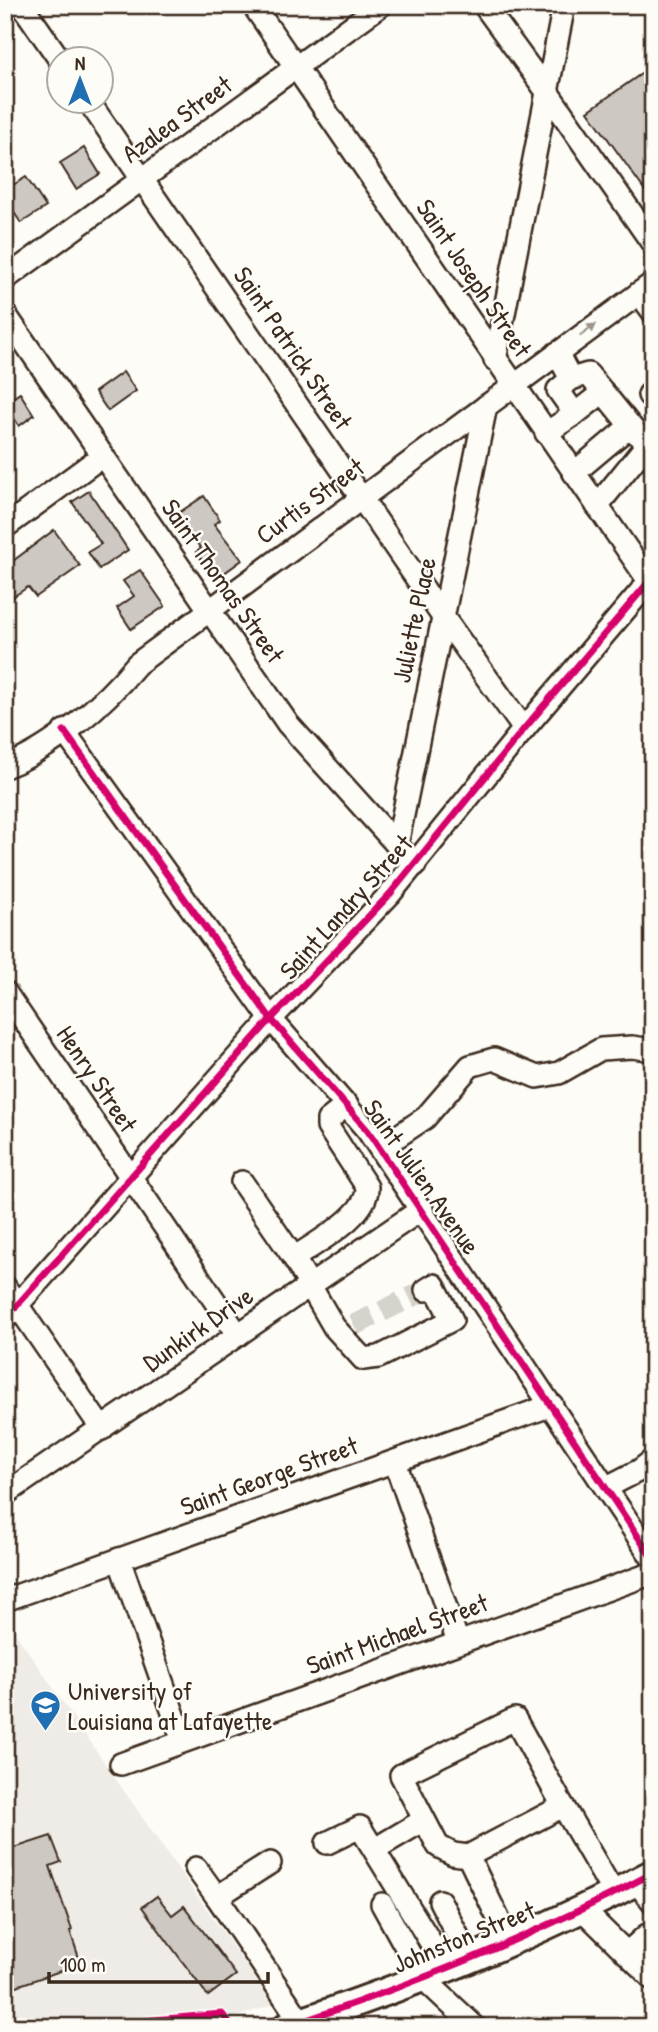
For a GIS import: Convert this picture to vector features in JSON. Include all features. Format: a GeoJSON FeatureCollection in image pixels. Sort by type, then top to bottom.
{"type":"FeatureCollection","features":[{"type":"Feature","properties":{"kind":"main road","name":"Johnston Street"},"geometry":{"type":"LineString","coordinates":[[293,2024],[340,2019],[446,1969],[583,1910],[634,1883]]}},
{"type":"Feature","properties":{"kind":"street"},"geometry":{"type":"LineString","coordinates":[[22,5],[50,46]]}},
{"type":"Feature","properties":{"kind":"street","name":"Saint Joseph Street"},"geometry":{"type":"LineString","coordinates":[[253,5],[495,360],[651,579]]}},
{"type":"Feature","properties":{"kind":"street","name":"Azalea Street"},"geometry":{"type":"LineString","coordinates":[[5,279],[381,5]]}},
{"type":"Feature","properties":{"kind":"street"},"geometry":{"type":"LineString","coordinates":[[484,5],[653,244]]}},
{"type":"Feature","properties":{"kind":"street"},"geometry":{"type":"LineString","coordinates":[[495,360],[564,5]]}},
{"type":"Feature","properties":{"kind":"street","name":"Saint Patrick Street"},"geometry":{"type":"LineString","coordinates":[[99,116],[443,617],[524,729]]}},
{"type":"Feature","properties":{"kind":"street"},"geometry":{"type":"LineString","coordinates":[[646,288],[653,312]]}},
{"type":"Feature","properties":{"kind":"street","name":"Curtis Street"},"geometry":{"type":"LineString","coordinates":[[5,767],[27,759],[64,732],[112,694],[137,664],[646,288]]}},
{"type":"Feature","properties":{"kind":"street","name":"Saint Thomas Street"},"geometry":{"type":"LineString","coordinates":[[5,314],[303,744],[415,865]]}},
{"type":"Feature","properties":{"kind":"street"},"geometry":{"type":"LineString","coordinates":[[556,353],[571,379]]}},
{"type":"Feature","properties":{"kind":"street"},"geometry":{"type":"LineString","coordinates":[[575,414],[558,390],[571,379],[588,374],[630,426],[650,441],[597,506]]}},
{"type":"Feature","properties":{"kind":"street"},"geometry":{"type":"LineString","coordinates":[[546,433],[603,392]]}},
{"type":"Feature","properties":{"kind":"street"},"geometry":{"type":"LineString","coordinates":[[653,393],[649,395],[653,399]]}},
{"type":"Feature","properties":{"kind":"street","name":"Juliette Place"},"geometry":{"type":"LineString","coordinates":[[397,845],[486,405]]}},
{"type":"Feature","properties":{"kind":"street"},"geometry":{"type":"LineString","coordinates":[[574,473],[630,426]]}},
{"type":"Feature","properties":{"kind":"street"},"geometry":{"type":"LineString","coordinates":[[5,527],[102,456]]}},
{"type":"Feature","properties":{"kind":"street","name":"Saint Landry Street"},"geometry":{"type":"LineString","coordinates":[[11,1312],[271,1020],[415,865],[524,729],[651,579]]}},
{"type":"Feature","properties":{"kind":"street","name":"Saint Julien Avenue"},"geometry":{"type":"LineString","coordinates":[[64,732],[271,1020],[347,1105],[380,1148],[653,1559]]}},
{"type":"Feature","properties":{"kind":"street","name":"Henry Street"},"geometry":{"type":"LineString","coordinates":[[5,992],[238,1335]]}},
{"type":"Feature","properties":{"kind":"street"},"geometry":{"type":"LineString","coordinates":[[380,1148],[425,1118],[470,1066],[494,1059],[537,1077],[559,1073],[601,1049],[632,1046],[653,1050]]}},
{"type":"Feature","properties":{"kind":"street"},"geometry":{"type":"LineString","coordinates":[[294,1258],[356,1214],[368,1196],[367,1187],[328,1127],[328,1120],[347,1105]]}},
{"type":"Feature","properties":{"kind":"street"},"geometry":{"type":"LineString","coordinates":[[242,1182],[311,1285],[347,1329],[363,1359],[379,1357],[483,1304]]}},
{"type":"Feature","properties":{"kind":"street","name":"Dunkirk Drive"},"geometry":{"type":"LineString","coordinates":[[5,1494],[422,1209]]}},
{"type":"Feature","properties":{"kind":"street"},"geometry":{"type":"LineString","coordinates":[[426,1290],[434,1286],[453,1320]]}},
{"type":"Feature","properties":{"kind":"street"},"geometry":{"type":"LineString","coordinates":[[5,1287],[11,1312],[102,1429]]}},
{"type":"Feature","properties":{"kind":"street","name":"Saint George Street"},"geometry":{"type":"LineString","coordinates":[[5,1600],[551,1405]]}},
{"type":"Feature","properties":{"kind":"street"},"geometry":{"type":"LineString","coordinates":[[607,1487],[653,1460]]}},
{"type":"Feature","properties":{"kind":"street"},"geometry":{"type":"LineString","coordinates":[[395,1462],[458,1642]]}},
{"type":"Feature","properties":{"kind":"street"},"geometry":{"type":"LineString","coordinates":[[119,1559],[183,1741]]}},
{"type":"Feature","properties":{"kind":"street","name":"Saint Michael Street"},"geometry":{"type":"LineString","coordinates":[[121,1764],[653,1573]]}},
{"type":"Feature","properties":{"kind":"street"},"geometry":{"type":"LineString","coordinates":[[563,1806],[468,1856],[453,1854],[438,1846],[401,1775],[514,1719],[563,1806],[653,1902]]}},
{"type":"Feature","properties":{"kind":"street"},"geometry":{"type":"LineString","coordinates":[[380,1846],[424,1820]]}},
{"type":"Feature","properties":{"kind":"street"},"geometry":{"type":"LineString","coordinates":[[327,1843],[360,1827],[446,1969],[475,2027]]}},
{"type":"Feature","properties":{"kind":"street"},"geometry":{"type":"LineString","coordinates":[[468,1856],[510,1943]]}},
{"type":"Feature","properties":{"kind":"street"},"geometry":{"type":"LineString","coordinates":[[217,1897],[270,1863]]}},
{"type":"Feature","properties":{"kind":"street"},"geometry":{"type":"LineString","coordinates":[[197,1868],[293,2024]]}},
{"type":"Feature","properties":{"kind":"street"},"geometry":{"type":"LineString","coordinates":[[440,1901],[446,1969]]}},
{"type":"Feature","properties":{"kind":"street"},"geometry":{"type":"LineString","coordinates":[[382,1904],[446,1969]]}},
{"type":"Feature","properties":{"kind":"street"},"geometry":{"type":"LineString","coordinates":[[583,1910],[653,1979]]}},
{"type":"Feature","properties":{"kind":"street"},"geometry":{"type":"LineString","coordinates":[[627,1953],[651,1935]]}},
{"type":"Feature","properties":{"kind":"shaded area","name":"University of Louisiana at Lafayette"},"geometry":{"type":"Polygon","coordinates":[[[5,1618],[274,2004],[206,2027],[5,2027],[5,1618]]]}},
{"type":"Feature","properties":{"kind":"building"},"geometry":{"type":"Polygon","coordinates":[[[644,72],[653,85],[653,202],[588,111],[644,72]]]}},
{"type":"Feature","properties":{"kind":"building"},"geometry":{"type":"Polygon","coordinates":[[[84,148],[100,174],[76,189],[60,163],[84,148]]]}},
{"type":"Feature","properties":{"kind":"building"},"geometry":{"type":"Polygon","coordinates":[[[26,177],[46,207],[21,223],[5,199],[5,190],[26,177]]]}},
{"type":"Feature","properties":{"kind":"building"},"geometry":{"type":"Polygon","coordinates":[[[123,372],[136,391],[108,411],[95,392],[123,372]]]}},
{"type":"Feature","properties":{"kind":"building"},"geometry":{"type":"Polygon","coordinates":[[[20,393],[34,415],[19,426],[5,403],[20,393]]]}},
{"type":"Feature","properties":{"kind":"building"},"geometry":{"type":"Polygon","coordinates":[[[89,491],[128,550],[99,569],[88,552],[101,544],[72,502],[89,491]]]}},
{"type":"Feature","properties":{"kind":"building"},"geometry":{"type":"Polygon","coordinates":[[[204,496],[220,520],[214,524],[242,560],[216,579],[196,552],[201,549],[177,514],[204,496]]]}},
{"type":"Feature","properties":{"kind":"building"},"geometry":{"type":"Polygon","coordinates":[[[54,530],[80,566],[36,597],[28,587],[5,602],[5,567],[54,530]]]}},
{"type":"Feature","properties":{"kind":"building"},"geometry":{"type":"Polygon","coordinates":[[[140,570],[165,606],[131,629],[117,608],[134,596],[123,581],[140,570]]]}},
{"type":"Feature","properties":{"kind":"building"},"geometry":{"type":"Polygon","coordinates":[[[51,1836],[61,1862],[50,1866],[81,1964],[11,1988],[5,1972],[5,1851],[51,1836]]]}},
{"type":"Feature","properties":{"kind":"building"},"geometry":{"type":"Polygon","coordinates":[[[157,1896],[172,1915],[184,1906],[236,1975],[208,1996],[142,1907],[157,1896]]]}},
{"type":"Feature","properties":{"kind":"tunnel"},"geometry":{"type":"LineString","coordinates":[[354,1325],[426,1290]]}},
{"type":"Feature","properties":{"kind":"cycle path"},"geometry":{"type":"LineString","coordinates":[[5,1319],[271,1019],[390,894],[524,729],[653,577]]}},
{"type":"Feature","properties":{"kind":"cycle path"},"geometry":{"type":"LineString","coordinates":[[64,731],[271,1019],[368,1131],[653,1559]]}},
{"type":"Feature","properties":{"kind":"cycle path"},"geometry":{"type":"LineString","coordinates":[[286,2027],[380,1994],[518,1939],[653,1873]]}},
{"type":"Feature","properties":{"kind":"cycle path"},"geometry":{"type":"LineString","coordinates":[[116,2027],[143,2021],[222,2014],[232,2027]]}},
{"type":"Feature","properties":{"kind":"place","name":"University of Louisiana at Lafayette"},"geometry":{"type":"Point","coordinates":[45,1733]}}]}
